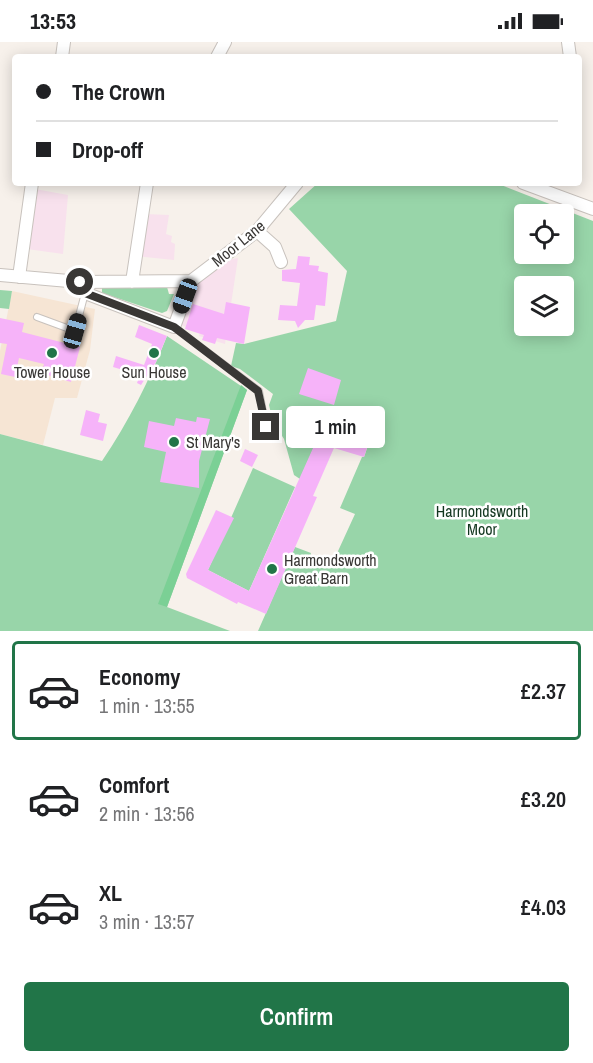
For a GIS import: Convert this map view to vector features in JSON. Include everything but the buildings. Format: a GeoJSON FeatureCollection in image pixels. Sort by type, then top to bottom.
{"type":"FeatureCollection","features":[{"type":"Feature","properties":{"kind":"street"},"geometry":{"type":"LineString","coordinates":[[20,277],[32,186]]}},
{"type":"Feature","properties":{"kind":"street"},"geometry":{"type":"LineString","coordinates":[[132,282],[147,186]]}},
{"type":"Feature","properties":{"kind":"street","name":"Moor Lane"},"geometry":{"type":"LineString","coordinates":[[195,277],[257,231],[294,186]]}},
{"type":"Feature","properties":{"kind":"street"},"geometry":{"type":"LineString","coordinates":[[537,186],[593,209]]}},
{"type":"Feature","properties":{"kind":"street"},"geometry":{"type":"LineString","coordinates":[[257,231],[275,247],[281,262]]}},
{"type":"Feature","properties":{"kind":"street"},"geometry":{"type":"LineString","coordinates":[[0,274],[83,288],[174,327],[195,277],[83,288]]}},
{"type":"Feature","properties":{"kind":"lane"},"geometry":{"type":"LineString","coordinates":[[37,317],[75,331],[83,288]]}},
{"type":"Feature","properties":{"kind":"lane"},"geometry":{"type":"LineString","coordinates":[[174,327],[258,391],[266,427]]}},
{"type":"Feature","properties":{"kind":"shaded area"},"geometry":{"type":"Polygon","coordinates":[[[35,189],[68,195],[63,254],[27,249],[35,189]]]}},
{"type":"Feature","properties":{"kind":"shaded area"},"geometry":{"type":"Polygon","coordinates":[[[145,214],[169,215],[166,234],[172,236],[171,242],[175,244],[174,260],[135,256],[145,214]]]}},
{"type":"Feature","properties":{"kind":"shaded area"},"geometry":{"type":"Polygon","coordinates":[[[238,258],[225,344],[199,336],[200,332],[181,325],[200,277],[218,262],[238,258]]]}},
{"type":"Feature","properties":{"kind":"shaded area"},"geometry":{"type":"Polygon","coordinates":[[[12,291],[95,309],[90,350],[77,398],[55,398],[43,445],[0,434],[0,351],[12,291]]]}},
{"type":"Feature","properties":{"kind":"green space","name":"Harmondsworth Moor"},"geometry":{"type":"Polygon","coordinates":[[[315,186],[504,186],[550,204],[514,204],[514,264],[574,264],[574,214],[593,221],[593,631],[258,631],[295,547],[311,553],[308,563],[318,567],[322,558],[333,562],[355,514],[340,508],[362,457],[364,457],[373,431],[331,417],[326,429],[322,429],[300,479],[294,475],[284,439],[273,422],[269,405],[273,394],[240,369],[231,366],[236,343],[244,344],[336,321],[347,271],[289,209],[315,186]]]}},
{"type":"Feature","properties":{"kind":"green space"},"geometry":{"type":"Polygon","coordinates":[[[102,287],[167,287],[169,294],[174,294],[167,311],[162,313],[102,293],[102,287]]]}},
{"type":"Feature","properties":{"kind":"green space"},"geometry":{"type":"Polygon","coordinates":[[[0,290],[12,291],[9,309],[0,308],[0,290]]]}},
{"type":"Feature","properties":{"kind":"green space"},"geometry":{"type":"Polygon","coordinates":[[[167,336],[247,390],[167,607],[230,631],[0,631],[0,434],[102,461],[138,400],[167,336]]]}},
{"type":"Feature","properties":{"kind":"green space"},"geometry":{"type":"Polygon","coordinates":[[[241,385],[247,390],[167,607],[158,604],[241,385]]]}},
{"type":"Feature","properties":{"kind":"green space"},"geometry":{"type":"Polygon","coordinates":[[[253,468],[295,487],[249,591],[208,570],[253,468]]]}},
{"type":"Feature","properties":{"kind":"place","name":"Tower House"},"geometry":{"type":"Point","coordinates":[52,353]}},
{"type":"Feature","properties":{"kind":"place","name":"Sun House"},"geometry":{"type":"Point","coordinates":[154,353]}},
{"type":"Feature","properties":{"kind":"place","name":"St Mary's"},"geometry":{"type":"Point","coordinates":[174,442]}},
{"type":"Feature","properties":{"kind":"place","name":"Harmondsworth Great Barn"},"geometry":{"type":"Point","coordinates":[272,569]}},
{"type":"Feature","properties":{"kind":"route"},"geometry":{"type":"LineString","coordinates":[[80,282],[85,293],[174,327],[258,391],[262,398],[266,427]]}}]}
